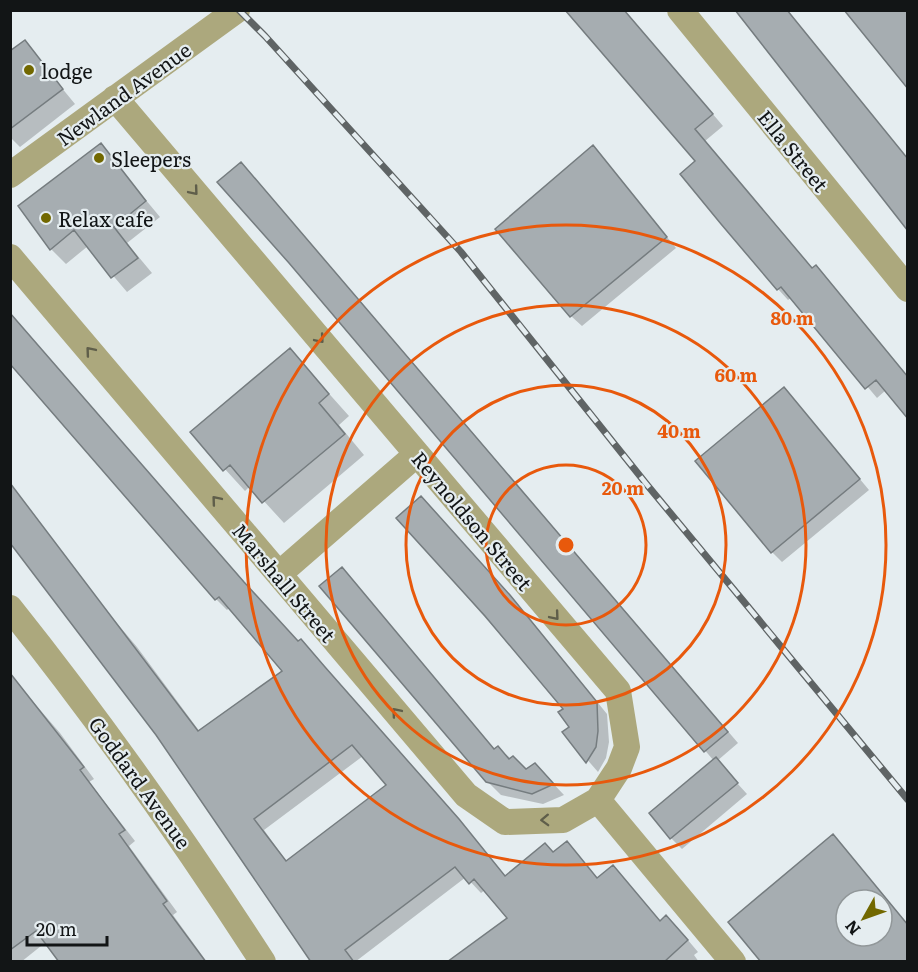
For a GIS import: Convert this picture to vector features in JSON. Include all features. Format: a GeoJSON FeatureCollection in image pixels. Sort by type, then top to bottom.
{"type":"FeatureCollection","features":[{"type":"Feature","properties":{"kind":"street","name":"Newland Avenue"},"geometry":{"type":"LineString","coordinates":[[11,174],[237,10]]}},
{"type":"Feature","properties":{"kind":"street","name":"Ella Street"},"geometry":{"type":"LineString","coordinates":[[680,10],[908,290]]}},
{"type":"Feature","properties":{"kind":"street","name":"Reynoldson Street"},"geometry":{"type":"LineString","coordinates":[[115,98],[618,691],[627,747],[619,768],[598,800]]}},
{"type":"Feature","properties":{"kind":"street","name":"Marshall Street"},"geometry":{"type":"LineString","coordinates":[[10,257],[466,795],[505,822],[563,820],[598,800]]}},
{"type":"Feature","properties":{"kind":"street"},"geometry":{"type":"LineString","coordinates":[[279,574],[417,454]]}},
{"type":"Feature","properties":{"kind":"street","name":"Goddard Avenue"},"geometry":{"type":"LineString","coordinates":[[10,608],[71,684],[172,822],[263,962]]}},
{"type":"Feature","properties":{"kind":"street"},"geometry":{"type":"LineString","coordinates":[[598,800],[733,962]]}},
{"type":"Feature","properties":{"kind":"building"},"geometry":{"type":"Polygon","coordinates":[[[565,10],[624,10],[713,114],[695,129],[812,268],[816,265],[908,377],[908,419],[876,380],[865,389],[781,287],[777,290],[721,224],[680,174],[695,161],[565,10]]]}},
{"type":"Feature","properties":{"kind":"building"},"geometry":{"type":"Polygon","coordinates":[[[735,10],[787,10],[908,159],[908,231],[735,10]]]}},
{"type":"Feature","properties":{"kind":"building"},"geometry":{"type":"Polygon","coordinates":[[[844,10],[908,10],[908,89],[844,10]]]}},
{"type":"Feature","properties":{"kind":"building","name":"lodge"},"geometry":{"type":"Polygon","coordinates":[[[25,40],[63,89],[10,129],[10,51],[25,40]]]}},
{"type":"Feature","properties":{"kind":"building"},"geometry":{"type":"Polygon","coordinates":[[[101,143],[146,201],[114,227],[138,258],[111,278],[74,230],[50,250],[18,206],[101,143]]]}},
{"type":"Feature","properties":{"kind":"building"},"geometry":{"type":"Polygon","coordinates":[[[593,145],[667,237],[570,317],[495,229],[593,145]]]}},
{"type":"Feature","properties":{"kind":"building"},"geometry":{"type":"Polygon","coordinates":[[[241,162],[728,732],[704,752],[289,263],[217,182],[241,162]]]}},
{"type":"Feature","properties":{"kind":"building"},"geometry":{"type":"Polygon","coordinates":[[[10,313],[244,582],[298,641],[301,639],[459,819],[505,876],[545,843],[553,852],[567,841],[597,878],[613,865],[660,921],[666,915],[688,940],[664,962],[447,962],[507,918],[474,879],[469,884],[455,867],[345,950],[354,962],[311,962],[156,735],[10,543],[10,483],[198,731],[282,671],[219,597],[215,600],[10,364],[10,313]],[[352,745],[254,819],[286,861],[386,785],[352,745]]]}},
{"type":"Feature","properties":{"kind":"building"},"geometry":{"type":"Polygon","coordinates":[[[290,348],[329,394],[319,403],[345,434],[262,503],[230,465],[223,471],[190,432],[290,348]]]}},
{"type":"Feature","properties":{"kind":"building"},"geometry":{"type":"Polygon","coordinates":[[[784,387],[860,479],[771,553],[695,461],[784,387]]]}},
{"type":"Feature","properties":{"kind":"building"},"geometry":{"type":"Polygon","coordinates":[[[421,496],[510,595],[597,702],[596,747],[586,763],[562,732],[569,727],[558,712],[563,709],[485,616],[396,518],[421,496]]]}},
{"type":"Feature","properties":{"kind":"building"},"geometry":{"type":"Polygon","coordinates":[[[342,567],[494,749],[498,746],[509,759],[513,756],[526,769],[535,763],[554,784],[532,794],[486,782],[319,586],[342,567]]]}},
{"type":"Feature","properties":{"kind":"building"},"geometry":{"type":"Polygon","coordinates":[[[10,673],[84,767],[80,770],[125,830],[119,834],[167,901],[163,904],[206,962],[59,962],[36,931],[10,950],[10,673]]]}},
{"type":"Feature","properties":{"kind":"building"},"geometry":{"type":"Polygon","coordinates":[[[716,757],[738,783],[670,839],[649,813],[716,757]]]}},
{"type":"Feature","properties":{"kind":"building"},"geometry":{"type":"Polygon","coordinates":[[[833,834],[878,888],[834,888],[834,948],[894,948],[894,908],[908,925],[908,962],[761,962],[728,922],[833,834]]]}},
{"type":"Feature","properties":{"kind":"railway"},"geometry":{"type":"LineString","coordinates":[[239,10],[461,252],[648,486],[908,800]]}},
{"type":"Feature","properties":{"kind":"place","name":"lodge"},"geometry":{"type":"Point","coordinates":[29,70]}},
{"type":"Feature","properties":{"kind":"place","name":"Sleepers"},"geometry":{"type":"Point","coordinates":[99,158]}},
{"type":"Feature","properties":{"kind":"place","name":"Relax cafe"},"geometry":{"type":"Point","coordinates":[46,218]}}]}
